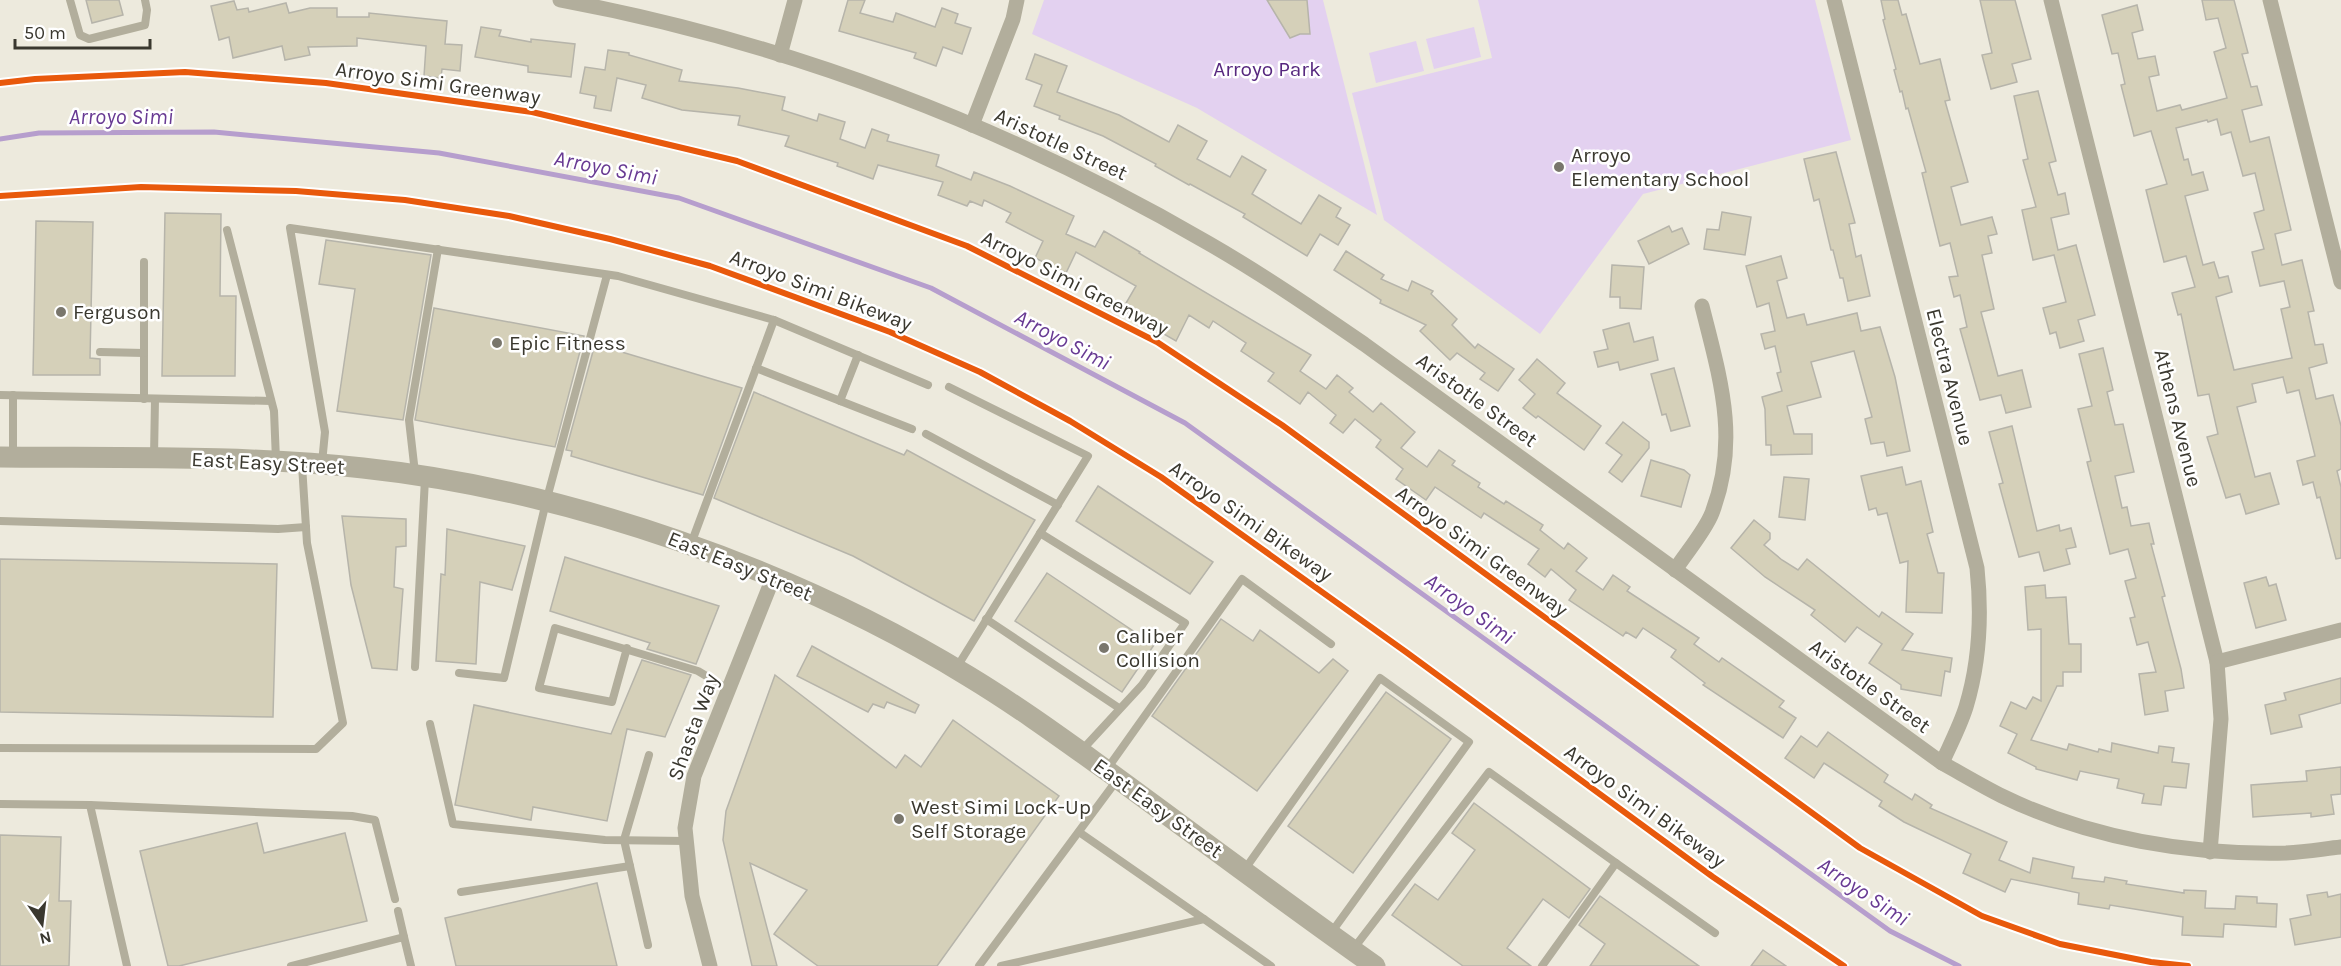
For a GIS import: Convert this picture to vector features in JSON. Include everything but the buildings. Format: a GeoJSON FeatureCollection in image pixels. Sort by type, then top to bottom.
{"type":"FeatureCollection","features":[{"type":"Feature","properties":{"kind":"street","name":"Aristotle Street"},"geometry":{"type":"LineString","coordinates":[[560,0],[583,2],[675,25],[780,55],[875,86],[1047,158],[1122,195],[1275,284],[1364,344],[1942,764],[2004,797],[2071,824],[2139,842],[2210,852],[2288,853],[2341,847]]}},
{"type":"Feature","properties":{"kind":"street"},"geometry":{"type":"LineString","coordinates":[[780,55],[795,0]]}},
{"type":"Feature","properties":{"kind":"street"},"geometry":{"type":"LineString","coordinates":[[972,125],[1013,19],[1017,0]]}},
{"type":"Feature","properties":{"kind":"street","name":"Electra Avenue"},"geometry":{"type":"LineString","coordinates":[[1834,0],[1977,568],[1981,609],[1977,659],[1965,708],[1942,764]]}},
{"type":"Feature","properties":{"kind":"street","name":"Athens Avenue"},"geometry":{"type":"LineString","coordinates":[[2051,0],[2217,662],[2220,719],[2210,852]]}},
{"type":"Feature","properties":{"kind":"street"},"geometry":{"type":"LineString","coordinates":[[2270,0],[2341,282]]}},
{"type":"Feature","properties":{"kind":"street"},"geometry":{"type":"LineString","coordinates":[[1675,570],[1712,515],[1723,477],[1727,436],[1723,390],[1702,306]]}},
{"type":"Feature","properties":{"kind":"street","name":"East Easy Street"},"geometry":{"type":"LineString","coordinates":[[6,457],[276,461],[364,468],[455,481],[546,502],[664,536],[830,602],[900,637],[956,669],[1028,713],[1375,966]]}},
{"type":"Feature","properties":{"kind":"street","name":"Shasta Way"},"geometry":{"type":"LineString","coordinates":[[710,966],[692,896],[685,828],[694,776],[773,578]]}},
{"type":"Feature","properties":{"kind":"street"},"geometry":{"type":"LineString","coordinates":[[2217,662],[2341,630]]}},
{"type":"Feature","properties":{"kind":"lane"},"geometry":{"type":"LineString","coordinates":[[70,0],[80,35],[89,39],[145,24],[147,10],[145,0]]}},
{"type":"Feature","properties":{"kind":"lane"},"geometry":{"type":"LineString","coordinates":[[0,748],[316,749],[343,723],[307,543],[306,527],[312,464],[325,432],[290,228],[607,275],[774,320],[928,385]]}},
{"type":"Feature","properties":{"kind":"lane"},"geometry":{"type":"LineString","coordinates":[[227,230],[274,411],[276,461]]}},
{"type":"Feature","properties":{"kind":"lane"},"geometry":{"type":"LineString","coordinates":[[415,667],[420,476],[409,420],[438,249]]}},
{"type":"Feature","properties":{"kind":"lane"},"geometry":{"type":"LineString","coordinates":[[144,262],[144,399]]}},
{"type":"Feature","properties":{"kind":"lane"},"geometry":{"type":"LineString","coordinates":[[459,673],[504,678],[546,502],[607,275]]}},
{"type":"Feature","properties":{"kind":"lane"},"geometry":{"type":"LineString","coordinates":[[690,546],[774,320]]}},
{"type":"Feature","properties":{"kind":"lane"},"geometry":{"type":"LineString","coordinates":[[100,352],[144,352]]}},
{"type":"Feature","properties":{"kind":"lane"},"geometry":{"type":"LineString","coordinates":[[840,401],[858,356]]}},
{"type":"Feature","properties":{"kind":"lane"},"geometry":{"type":"LineString","coordinates":[[756,368],[912,429]]}},
{"type":"Feature","properties":{"kind":"lane"},"geometry":{"type":"LineString","coordinates":[[949,387],[1088,456],[956,669]]}},
{"type":"Feature","properties":{"kind":"lane"},"geometry":{"type":"LineString","coordinates":[[0,395],[271,401]]}},
{"type":"Feature","properties":{"kind":"lane"},"geometry":{"type":"LineString","coordinates":[[6,457],[13,395]]}},
{"type":"Feature","properties":{"kind":"lane"},"geometry":{"type":"LineString","coordinates":[[154,458],[155,399]]}},
{"type":"Feature","properties":{"kind":"lane"},"geometry":{"type":"LineString","coordinates":[[926,434],[1058,505]]}},
{"type":"Feature","properties":{"kind":"lane"},"geometry":{"type":"LineString","coordinates":[[0,521],[278,529],[306,527]]}},
{"type":"Feature","properties":{"kind":"lane"},"geometry":{"type":"LineString","coordinates":[[1040,533],[1185,623],[1142,685],[1080,752]]}},
{"type":"Feature","properties":{"kind":"lane"},"geometry":{"type":"LineString","coordinates":[[979,966],[1079,832],[1112,775],[1242,579],[1331,644]]}},
{"type":"Feature","properties":{"kind":"lane"},"geometry":{"type":"LineString","coordinates":[[986,619],[1119,708]]}},
{"type":"Feature","properties":{"kind":"lane"},"geometry":{"type":"LineString","coordinates":[[627,648],[612,702],[539,688],[555,628],[627,648],[699,671],[728,689]]}},
{"type":"Feature","properties":{"kind":"lane"},"geometry":{"type":"LineString","coordinates":[[1244,871],[1380,678],[1469,742],[1330,934]]}},
{"type":"Feature","properties":{"kind":"lane"},"geometry":{"type":"LineString","coordinates":[[430,724],[453,824],[605,840],[686,841]]}},
{"type":"Feature","properties":{"kind":"lane"},"geometry":{"type":"LineString","coordinates":[[648,945],[624,840],[649,755]]}},
{"type":"Feature","properties":{"kind":"lane"},"geometry":{"type":"LineString","coordinates":[[1352,950],[1489,772],[1715,933]]}},
{"type":"Feature","properties":{"kind":"lane"},"geometry":{"type":"LineString","coordinates":[[0,804],[90,805],[352,816],[375,820],[395,899]]}},
{"type":"Feature","properties":{"kind":"lane"},"geometry":{"type":"LineString","coordinates":[[90,805],[127,966]]}},
{"type":"Feature","properties":{"kind":"lane"},"geometry":{"type":"LineString","coordinates":[[1079,832],[1271,966]]}},
{"type":"Feature","properties":{"kind":"lane"},"geometry":{"type":"LineString","coordinates":[[1542,966],[1616,863]]}},
{"type":"Feature","properties":{"kind":"lane"},"geometry":{"type":"LineString","coordinates":[[461,892],[630,866]]}},
{"type":"Feature","properties":{"kind":"lane"},"geometry":{"type":"LineString","coordinates":[[398,911],[411,966]]}},
{"type":"Feature","properties":{"kind":"lane"},"geometry":{"type":"LineString","coordinates":[[1001,966],[1204,919]]}},
{"type":"Feature","properties":{"kind":"lane"},"geometry":{"type":"LineString","coordinates":[[291,966],[404,937]]}},
{"type":"Feature","properties":{"kind":"green space","name":"Arroyo Park"},"geometry":{"type":"Polygon","coordinates":[[[1044,0],[1323,0],[1377,215],[1197,108],[1032,34],[1044,0]]]}},
{"type":"Feature","properties":{"kind":"green space","name":"Arroyo Elementary School"},"geometry":{"type":"Polygon","coordinates":[[[1478,0],[1815,0],[1851,140],[1643,194],[1540,334],[1384,220],[1352,93],[1492,58],[1478,0]]]}},
{"type":"Feature","properties":{"kind":"green space"},"geometry":{"type":"Polygon","coordinates":[[[1474,27],[1481,57],[1434,69],[1426,39],[1474,27]]]}},
{"type":"Feature","properties":{"kind":"green space"},"geometry":{"type":"Polygon","coordinates":[[[1416,41],[1424,71],[1376,83],[1369,53],[1416,41]]]}},
{"type":"Feature","properties":{"kind":"waterway","name":"Arroyo Simi"},"geometry":{"type":"LineString","coordinates":[[0,139],[39,133],[214,132],[439,153],[679,198],[931,288],[1185,423],[1890,931],[1959,966]]}},
{"type":"Feature","properties":{"kind":"cycle path","name":"Arroyo Simi Greenway"},"geometry":{"type":"LineString","coordinates":[[0,83],[35,79],[185,72],[326,83],[532,112],[737,161],[967,246],[1157,342],[1282,425],[1860,848],[1982,916],[2060,944],[2151,962],[2188,966]]}},
{"type":"Feature","properties":{"kind":"cycle path","name":"Arroyo Simi Bikeway"},"geometry":{"type":"LineString","coordinates":[[0,196],[141,187],[296,191],[405,200],[509,216],[610,239],[710,266],[890,332],[980,372],[1070,421],[1161,477],[1406,652],[1713,877],[1844,966]]}},
{"type":"Feature","properties":{"kind":"place","name":"Arroyo Elementary School"},"geometry":{"type":"Point","coordinates":[1559,167]}},
{"type":"Feature","properties":{"kind":"place","name":"Ferguson"},"geometry":{"type":"Point","coordinates":[61,312]}},
{"type":"Feature","properties":{"kind":"place","name":"Epic Fitness"},"geometry":{"type":"Point","coordinates":[497,343]}},
{"type":"Feature","properties":{"kind":"place","name":"Caliber Collision"},"geometry":{"type":"Point","coordinates":[1104,648]}},
{"type":"Feature","properties":{"kind":"place","name":"West Simi Lock-Up Self Storage"},"geometry":{"type":"Point","coordinates":[899,819]}}]}
